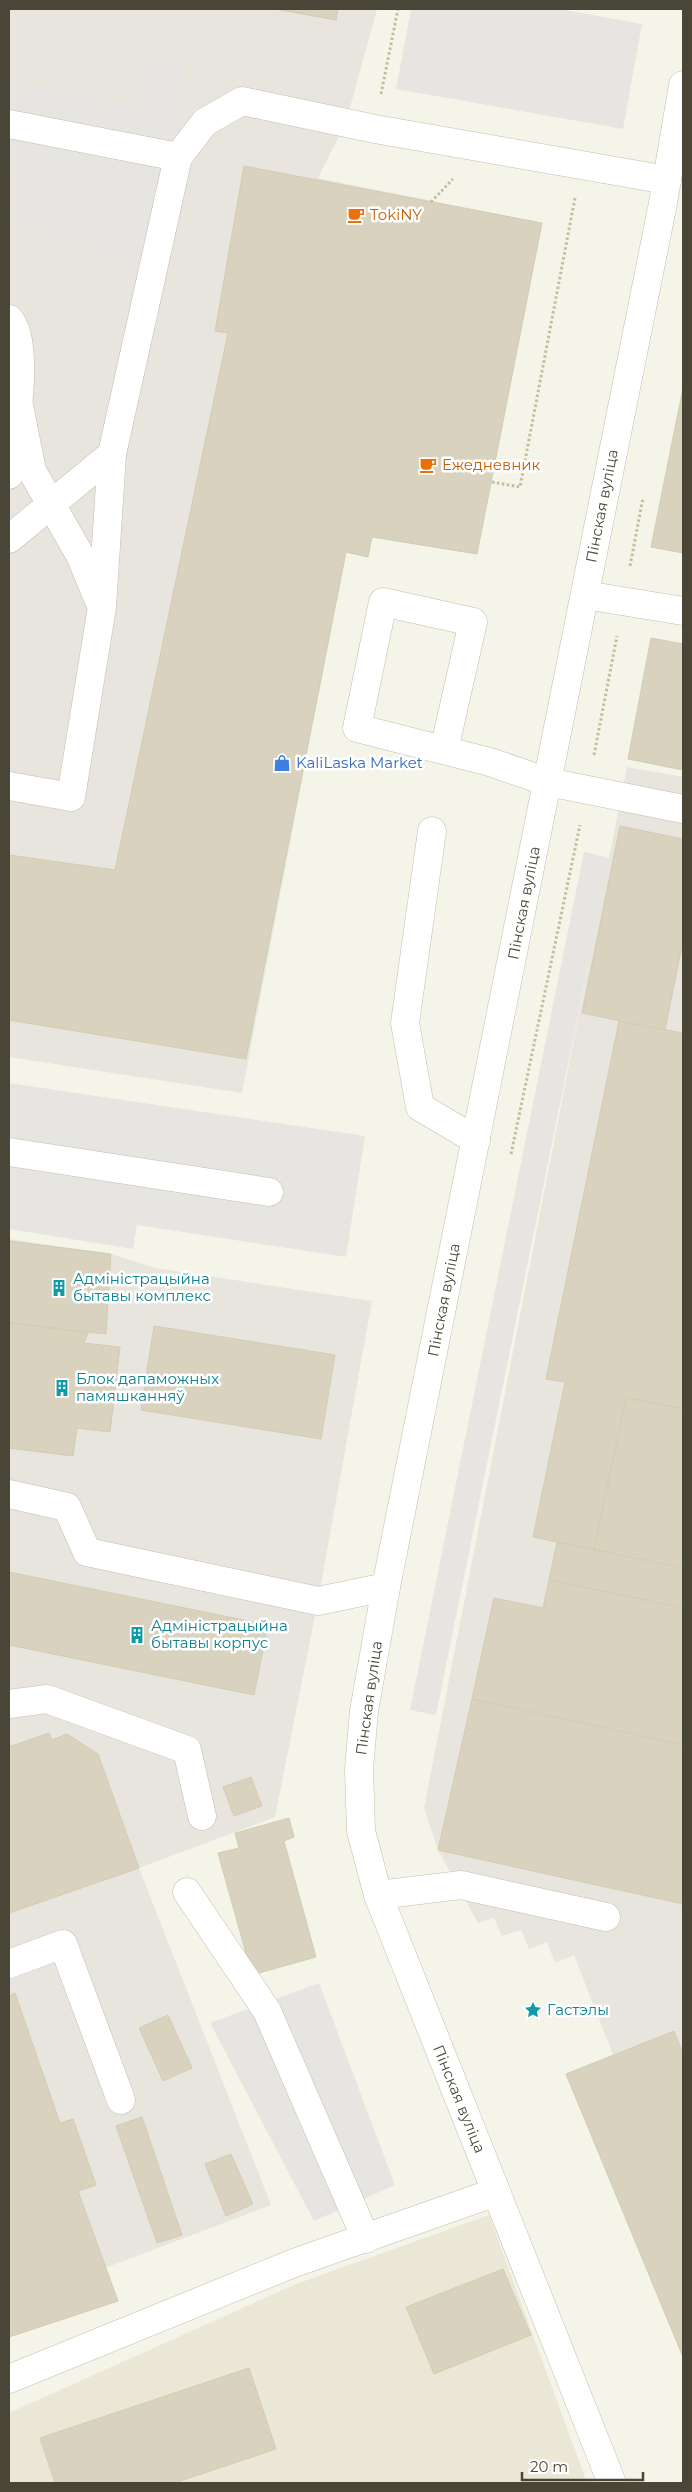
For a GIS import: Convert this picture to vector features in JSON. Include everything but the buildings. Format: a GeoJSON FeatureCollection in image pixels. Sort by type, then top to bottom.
{"type":"FeatureCollection","features":[{"type":"Feature","properties":{"kind":"street","name":"Пінская вуліца"},"geometry":{"type":"LineString","coordinates":[[612,2483],[378,1895],[361,1831],[359,1769],[364,1711],[386,1587],[667,180],[679,135],[683,85]]}},
{"type":"Feature","properties":{"kind":"street"},"geometry":{"type":"LineString","coordinates":[[9,786],[71,797],[102,607],[112,454],[178,157],[205,122],[242,101],[375,128],[667,180]]}},
{"type":"Feature","properties":{"kind":"street"},"geometry":{"type":"LineString","coordinates":[[9,124],[178,157]]}},
{"type":"Feature","properties":{"kind":"street"},"geometry":{"type":"LineString","coordinates":[[9,319],[14,324],[19,345],[19,406],[9,476]]}},
{"type":"Feature","properties":{"kind":"street"},"geometry":{"type":"LineString","coordinates":[[19,406],[32,471],[80,555],[102,607]]}},
{"type":"Feature","properties":{"kind":"street"},"geometry":{"type":"LineString","coordinates":[[9,539],[112,454]]}},
{"type":"Feature","properties":{"kind":"street"},"geometry":{"type":"LineString","coordinates":[[585,595],[683,611]]}},
{"type":"Feature","properties":{"kind":"street"},"geometry":{"type":"LineString","coordinates":[[444,750],[473,622],[384,602],[357,728],[444,750],[548,782],[683,809]]}},
{"type":"Feature","properties":{"kind":"street"},"geometry":{"type":"LineString","coordinates":[[432,831],[404,1023],[420,1107],[476,1140]]}},
{"type":"Feature","properties":{"kind":"street"},"geometry":{"type":"LineString","coordinates":[[9,1152],[269,1192]]}},
{"type":"Feature","properties":{"kind":"street"},"geometry":{"type":"LineString","coordinates":[[9,1494],[67,1507],[87,1552],[318,1601],[386,1587]]}},
{"type":"Feature","properties":{"kind":"street"},"geometry":{"type":"LineString","coordinates":[[9,1704],[47,1699],[187,1750],[202,1816]]}},
{"type":"Feature","properties":{"kind":"street"},"geometry":{"type":"LineString","coordinates":[[378,1895],[461,1885],[606,1917]]}},
{"type":"Feature","properties":{"kind":"street"},"geometry":{"type":"LineString","coordinates":[[188,1892],[267,2011],[366,2238]]}},
{"type":"Feature","properties":{"kind":"street"},"geometry":{"type":"LineString","coordinates":[[9,1964],[64,1944],[121,2100]]}},
{"type":"Feature","properties":{"kind":"street"},"geometry":{"type":"LineString","coordinates":[[9,2378],[294,2263],[496,2192]]}},
{"type":"Feature","properties":{"kind":"path"},"geometry":{"type":"LineString","coordinates":[[375,128],[398,9]]}},
{"type":"Feature","properties":{"kind":"path"},"geometry":{"type":"LineString","coordinates":[[431,202],[457,175]]}},
{"type":"Feature","properties":{"kind":"path"},"geometry":{"type":"LineString","coordinates":[[492,482],[520,487],[576,190]]}},
{"type":"Feature","properties":{"kind":"path"},"geometry":{"type":"LineString","coordinates":[[510,1162],[587,790],[643,495]]}},
{"type":"Feature","properties":{"kind":"shaded area"},"geometry":{"type":"Polygon","coordinates":[[[9,9],[377,9],[346,122],[318,178],[542,223],[477,554],[372,537],[368,557],[346,552],[242,1093],[9,1057],[9,9]]]}},
{"type":"Feature","properties":{"kind":"shaded area"},"geometry":{"type":"Polygon","coordinates":[[[411,9],[559,9],[642,24],[623,129],[396,89],[411,9]]]}},
{"type":"Feature","properties":{"kind":"shaded area"},"geometry":{"type":"Polygon","coordinates":[[[148,57],[186,65],[144,273],[100,250],[14,223],[20,169],[9,166],[9,82],[137,107],[148,57]]]}},
{"type":"Feature","properties":{"kind":"shaded area"},"geometry":{"type":"Polygon","coordinates":[[[627,767],[683,777],[683,2357],[566,2074],[613,2055],[574,1955],[555,1963],[547,1942],[529,1949],[521,1930],[502,1936],[494,1918],[478,1923],[438,1850],[424,1808],[627,767]]]}},
{"type":"Feature","properties":{"kind":"shaded area"},"geometry":{"type":"Polygon","coordinates":[[[584,852],[610,858],[436,1715],[410,1710],[584,852]]]}},
{"type":"Feature","properties":{"kind":"shaded area"},"geometry":{"type":"Polygon","coordinates":[[[9,1083],[365,1136],[346,1257],[137,1225],[133,1249],[9,1229],[9,1083]]]}},
{"type":"Feature","properties":{"kind":"shaded area"},"geometry":{"type":"Polygon","coordinates":[[[9,1239],[111,1254],[155,1268],[372,1301],[318,1601],[275,1817],[139,1868],[271,2205],[105,2268],[118,2301],[9,2337],[9,1239]]]}},
{"type":"Feature","properties":{"kind":"shaded area"},"geometry":{"type":"Polygon","coordinates":[[[319,1983],[395,2185],[314,2221],[210,2023],[319,1983]]]}},
{"type":"Feature","properties":{"kind":"shaded area"},"geometry":{"type":"Polygon","coordinates":[[[489,2215],[587,2483],[9,2483],[9,2413],[296,2284],[489,2215]]]}},
{"type":"Feature","properties":{"kind":"place","name":"TokiNY"},"geometry":{"type":"Point","coordinates":[356,215]}},
{"type":"Feature","properties":{"kind":"place","name":"Ежедневник"},"geometry":{"type":"Point","coordinates":[428,465]}},
{"type":"Feature","properties":{"kind":"place","name":"KaliLaska Market"},"geometry":{"type":"Point","coordinates":[282,763]}},
{"type":"Feature","properties":{"kind":"place","name":"Адміністрацыйна бытавы комплекс"},"geometry":{"type":"Point","coordinates":[59,1288]}},
{"type":"Feature","properties":{"kind":"place","name":"Блок дапаможных памяшканняў"},"geometry":{"type":"Point","coordinates":[62,1388]}},
{"type":"Feature","properties":{"kind":"place","name":"Адміністрацыйна бытавы корпус"},"geometry":{"type":"Point","coordinates":[137,1635]}},
{"type":"Feature","properties":{"kind":"place","name":"Гастэлы"},"geometry":{"type":"Point","coordinates":[533,2010]}}]}
